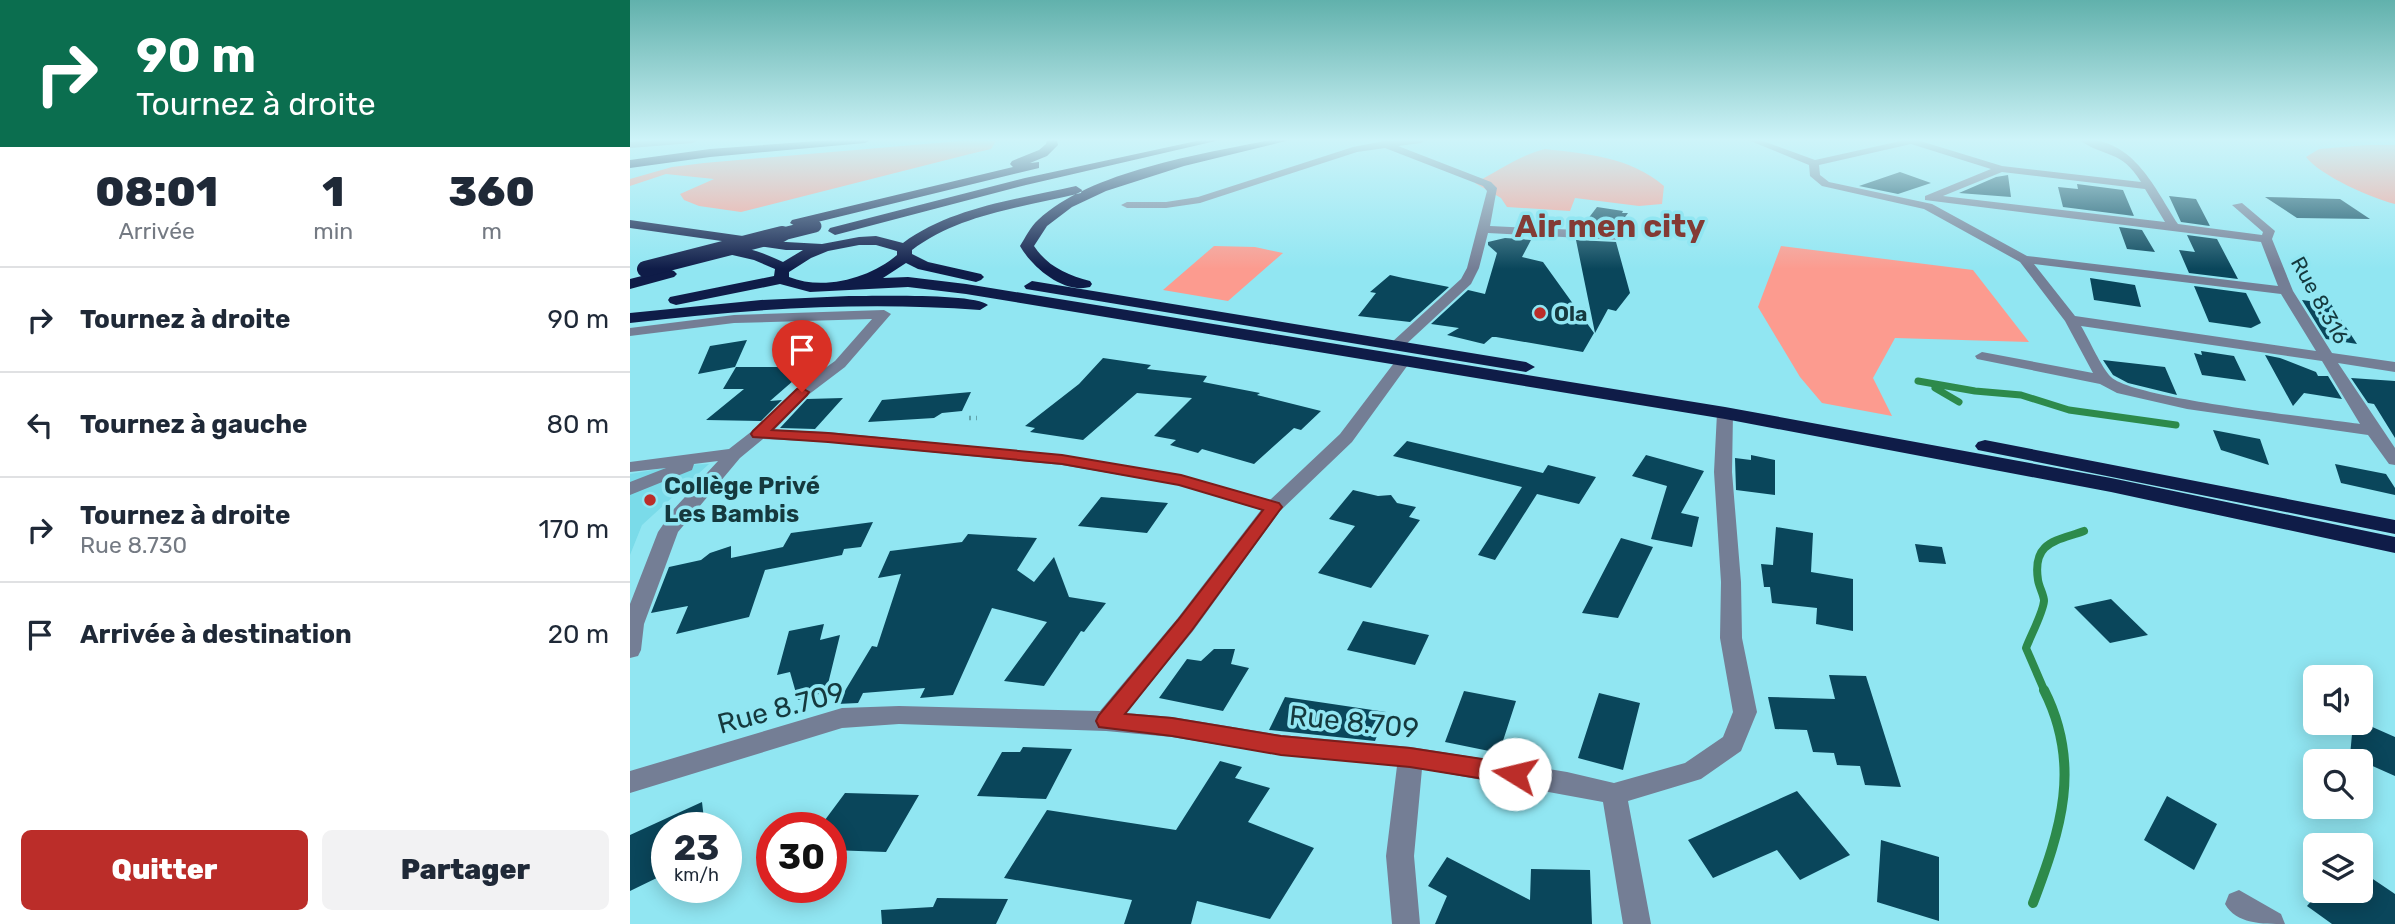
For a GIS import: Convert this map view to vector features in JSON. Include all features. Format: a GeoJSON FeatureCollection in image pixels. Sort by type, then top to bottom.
{"type":"FeatureCollection","features":[{"type":"Feature","properties":{"kind":"highway"},"geometry":{"type":"LineString","coordinates":[[930,190],[952,183]]}},
{"type":"Feature","properties":{"kind":"highway"},"geometry":{"type":"LineString","coordinates":[[635,269],[797,223],[959,183]]}},
{"type":"Feature","properties":{"kind":"highway"},"geometry":{"type":"LineString","coordinates":[[635,269],[989,183]]}},
{"type":"Feature","properties":{"kind":"highway"},"geometry":{"type":"LineString","coordinates":[[630,284],[835,238],[1021,183]]}},
{"type":"Feature","properties":{"kind":"highway"},"geometry":{"type":"LineString","coordinates":[[846,283],[886,271],[913,240],[947,225],[1109,183]]}},
{"type":"Feature","properties":{"kind":"highway"},"geometry":{"type":"LineString","coordinates":[[1117,183],[1075,199],[1051,213],[1031,232],[1027,246],[1033,258],[1048,271],[1071,281],[1208,321]]}},
{"type":"Feature","properties":{"kind":"highway"},"geometry":{"type":"LineString","coordinates":[[630,224],[786,246],[835,238],[898,244],[923,266],[957,274],[1208,321],[1399,353],[1909,432],[2126,472],[2395,527]]}},
{"type":"Feature","properties":{"kind":"highway"},"geometry":{"type":"LineString","coordinates":[[630,236],[760,257],[783,273],[790,284],[804,287],[908,282],[1208,321]]}},
{"type":"Feature","properties":{"kind":"highway"},"geometry":{"type":"LineString","coordinates":[[630,310],[783,273],[807,253],[835,238]]}},
{"type":"Feature","properties":{"kind":"highway"},"geometry":{"type":"LineString","coordinates":[[630,318],[748,305],[854,299],[922,299],[1208,321]]}},
{"type":"Feature","properties":{"kind":"highway"},"geometry":{"type":"LineString","coordinates":[[1399,353],[2111,485],[2395,545]]}},
{"type":"Feature","properties":{"kind":"street"},"geometry":{"type":"LineString","coordinates":[[1127,205],[1166,205],[1200,200],[1254,183]]}},
{"type":"Feature","properties":{"kind":"street"},"geometry":{"type":"LineString","coordinates":[[1107,721],[1185,625],[1273,507],[1346,438],[1399,353],[1466,281],[1474,268],[1492,187],[1482,183]]}},
{"type":"Feature","properties":{"kind":"street"},"geometry":{"type":"LineString","coordinates":[[1825,183],[1924,200],[2024,259],[2071,320],[2105,380]]}},
{"type":"Feature","properties":{"kind":"street"},"geometry":{"type":"LineString","coordinates":[[1924,200],[1966,183]]}},
{"type":"Feature","properties":{"kind":"street"},"geometry":{"type":"LineString","coordinates":[[2124,183],[2149,186]]}},
{"type":"Feature","properties":{"kind":"street"},"geometry":{"type":"LineString","coordinates":[[2147,183],[2174,227]]}},
{"type":"Feature","properties":{"kind":"street","name":"Rue 8.316"},"geometry":{"type":"LineString","coordinates":[[1924,200],[2266,239],[2286,291],[2372,431],[2395,460]]}},
{"type":"Feature","properties":{"kind":"street"},"geometry":{"type":"LineString","coordinates":[[2238,205],[2269,231],[2266,239]]}},
{"type":"Feature","properties":{"kind":"street"},"geometry":{"type":"LineString","coordinates":[[1483,229],[1621,236],[1628,234]]}},
{"type":"Feature","properties":{"kind":"street"},"geometry":{"type":"LineString","coordinates":[[2024,259],[2286,291]]}},
{"type":"Feature","properties":{"kind":"street"},"geometry":{"type":"LineString","coordinates":[[630,332],[734,319],[884,314],[871,332],[840,364],[802,392],[734,454],[680,514],[668,532],[631,624],[630,650]]}},
{"type":"Feature","properties":{"kind":"street"},"geometry":{"type":"LineString","coordinates":[[2071,320],[2395,367]]}},
{"type":"Feature","properties":{"kind":"street"},"geometry":{"type":"LineString","coordinates":[[1982,356],[2105,380],[2123,390],[2187,404],[2372,431]]}},
{"type":"Feature","properties":{"kind":"street","name":"Rue 8.709"},"geometry":{"type":"LineString","coordinates":[[630,782],[842,718],[898,715],[1107,721],[1172,727],[1281,745],[1410,757],[1567,783],[1614,794],[1692,771],[1732,744],[1745,712],[1731,638],[1731,582],[1724,472],[1725,413]]}},
{"type":"Feature","properties":{"kind":"street"},"geometry":{"type":"LineString","coordinates":[[759,434],[828,437],[1062,460],[1181,480],[1273,507]]}},
{"type":"Feature","properties":{"kind":"street"},"geometry":{"type":"LineString","coordinates":[[630,467],[734,454]]}},
{"type":"Feature","properties":{"kind":"street"},"geometry":{"type":"LineString","coordinates":[[630,489],[705,458]]}},
{"type":"Feature","properties":{"kind":"street"},"geometry":{"type":"LineString","coordinates":[[1406,924],[1400,856],[1410,757]]}},
{"type":"Feature","properties":{"kind":"street"},"geometry":{"type":"LineString","coordinates":[[1614,794],[1637,924]]}},
{"type":"Feature","properties":{"kind":"street"},"geometry":{"type":"LineString","coordinates":[[2239,904],[2271,924]]}},
{"type":"Feature","properties":{"kind":"path"},"geometry":{"type":"LineString","coordinates":[[969,418],[976,418]]}},
{"type":"Feature","properties":{"kind":"shaded area"},"geometry":{"type":"Polygon","coordinates":[[[705,183],[856,183],[741,212],[699,206],[684,200],[680,194],[705,183]]]}},
{"type":"Feature","properties":{"kind":"shaded area"},"geometry":{"type":"Polygon","coordinates":[[[1475,183],[1660,183],[1664,186],[1662,204],[1639,206],[1575,198],[1570,211],[1507,207],[1501,198],[1475,183]]]}},
{"type":"Feature","properties":{"kind":"shaded area"},"geometry":{"type":"Polygon","coordinates":[[[2344,183],[2395,183],[2395,204],[2373,197],[2344,183]]]}},
{"type":"Feature","properties":{"kind":"shaded area"},"geometry":{"type":"Polygon","coordinates":[[[1214,246],[1255,247],[1283,253],[1228,301],[1163,290],[1214,246]]]}},
{"type":"Feature","properties":{"kind":"shaded area"},"geometry":{"type":"Polygon","coordinates":[[[1781,246],[1973,270],[2029,342],[1895,338],[1873,378],[1892,416],[1822,403],[1800,377],[1758,307],[1781,246]]]}},
{"type":"Feature","properties":{"kind":"shaded area","name":"Collège Privé Les Bambis"},"geometry":{"type":"Polygon","coordinates":[[[709,464],[642,525],[630,555],[630,474],[681,465],[709,464]]]}},
{"type":"Feature","properties":{"kind":"building"},"geometry":{"type":"Polygon","coordinates":[[[1867,183],[1931,183],[1898,194],[1859,186],[1867,183]]]}},
{"type":"Feature","properties":{"kind":"building"},"geometry":{"type":"Polygon","coordinates":[[[1982,183],[2009,183],[2011,197],[1959,193],[1982,183]]]}},
{"type":"Feature","properties":{"kind":"building"},"geometry":{"type":"Polygon","coordinates":[[[2077,184],[2123,190],[2134,216],[2063,207],[2058,187],[2078,189],[2077,184]]]}},
{"type":"Feature","properties":{"kind":"building"},"geometry":{"type":"Polygon","coordinates":[[[2169,196],[2196,199],[2210,226],[2181,222],[2169,196]]]}},
{"type":"Feature","properties":{"kind":"building"},"geometry":{"type":"Polygon","coordinates":[[[2265,197],[2340,199],[2370,219],[2297,218],[2265,197]]]}},
{"type":"Feature","properties":{"kind":"building"},"geometry":{"type":"Polygon","coordinates":[[[1597,207],[1628,213],[1623,220],[1627,220],[1620,229],[1581,228],[1597,207]]]}},
{"type":"Feature","properties":{"kind":"building"},"geometry":{"type":"Polygon","coordinates":[[[2119,227],[2142,230],[2155,252],[2127,249],[2119,227]]]}},
{"type":"Feature","properties":{"kind":"building"},"geometry":{"type":"Polygon","coordinates":[[[2187,235],[2217,239],[2238,279],[2189,273],[2179,250],[2195,252],[2187,235]]]}},
{"type":"Feature","properties":{"kind":"building"},"geometry":{"type":"Polygon","coordinates":[[[1505,238],[1531,240],[1522,257],[1543,262],[1594,333],[1583,352],[1496,337],[1484,344],[1447,335],[1459,328],[1431,324],[1468,290],[1485,294],[1497,253],[1488,242],[1505,238]]]}},
{"type":"Feature","properties":{"kind":"building"},"geometry":{"type":"Polygon","coordinates":[[[1576,240],[1616,242],[1630,293],[1616,311],[1608,309],[1595,333],[1576,240]]]}},
{"type":"Feature","properties":{"kind":"building"},"geometry":{"type":"Polygon","coordinates":[[[1390,275],[1449,287],[1410,322],[1358,316],[1376,293],[1370,292],[1390,275]]]}},
{"type":"Feature","properties":{"kind":"building"},"geometry":{"type":"Polygon","coordinates":[[[2090,278],[2135,285],[2141,307],[2094,300],[2090,278]]]}},
{"type":"Feature","properties":{"kind":"building"},"geometry":{"type":"Polygon","coordinates":[[[2194,286],[2246,293],[2261,323],[2251,328],[2209,322],[2194,286]]]}},
{"type":"Feature","properties":{"kind":"building"},"geometry":{"type":"Polygon","coordinates":[[[2302,300],[2331,304],[2357,344],[2326,339],[2302,300]]]}},
{"type":"Feature","properties":{"kind":"building"},"geometry":{"type":"Polygon","coordinates":[[[747,340],[735,367],[698,374],[710,346],[747,340]]]}},
{"type":"Feature","properties":{"kind":"building"},"geometry":{"type":"Polygon","coordinates":[[[2201,351],[2234,356],[2246,381],[2202,375],[2194,353],[2202,355],[2201,351]]]}},
{"type":"Feature","properties":{"kind":"building"},"geometry":{"type":"Polygon","coordinates":[[[2265,355],[2316,372],[2318,376],[2328,376],[2342,399],[2304,393],[2293,406],[2265,355]]]}},
{"type":"Feature","properties":{"kind":"building"},"geometry":{"type":"Polygon","coordinates":[[[1103,358],[1151,365],[1147,369],[1207,376],[1203,382],[1260,393],[1257,395],[1321,411],[1301,430],[1294,428],[1254,464],[1202,449],[1198,453],[1170,445],[1176,440],[1154,436],[1192,398],[1137,393],[1083,440],[1030,432],[1035,428],[1025,426],[1079,384],[1103,358]]]}},
{"type":"Feature","properties":{"kind":"building"},"geometry":{"type":"Polygon","coordinates":[[[2103,360],[2165,367],[2177,395],[2128,383],[2113,375],[2103,360]]]}},
{"type":"Feature","properties":{"kind":"building"},"geometry":{"type":"Polygon","coordinates":[[[736,367],[809,367],[770,401],[782,400],[761,421],[706,420],[744,389],[723,389],[736,367]]]}},
{"type":"Feature","properties":{"kind":"building"},"geometry":{"type":"Polygon","coordinates":[[[2351,378],[2395,381],[2395,438],[2374,404],[2368,403],[2351,378]]]}},
{"type":"Feature","properties":{"kind":"building"},"geometry":{"type":"Polygon","coordinates":[[[971,392],[962,411],[942,413],[934,418],[868,422],[882,400],[971,392]]]}},
{"type":"Feature","properties":{"kind":"building"},"geometry":{"type":"Polygon","coordinates":[[[843,398],[815,429],[780,428],[807,399],[843,398]]]}},
{"type":"Feature","properties":{"kind":"building"},"geometry":{"type":"Polygon","coordinates":[[[2213,430],[2260,439],[2269,465],[2221,450],[2213,430]]]}},
{"type":"Feature","properties":{"kind":"building"},"geometry":{"type":"Polygon","coordinates":[[[1407,441],[1543,473],[1548,465],[1596,477],[1579,504],[1537,494],[1495,560],[1478,555],[1522,487],[1393,456],[1407,441]]]}},
{"type":"Feature","properties":{"kind":"building"},"geometry":{"type":"Polygon","coordinates":[[[1646,455],[1704,471],[1681,513],[1699,517],[1692,547],[1651,539],[1667,486],[1632,476],[1646,455]]]}},
{"type":"Feature","properties":{"kind":"building"},"geometry":{"type":"Polygon","coordinates":[[[1751,455],[1775,460],[1775,495],[1736,490],[1735,458],[1751,460],[1751,455]]]}},
{"type":"Feature","properties":{"kind":"building"},"geometry":{"type":"Polygon","coordinates":[[[2335,464],[2386,474],[2395,488],[2395,495],[2341,483],[2335,464]]]}},
{"type":"Feature","properties":{"kind":"building"},"geometry":{"type":"Polygon","coordinates":[[[1353,490],[1378,496],[1391,495],[1397,503],[1416,507],[1409,517],[1420,520],[1371,588],[1318,573],[1355,526],[1329,519],[1353,490]]]}},
{"type":"Feature","properties":{"kind":"building"},"geometry":{"type":"Polygon","coordinates":[[[1101,497],[1168,503],[1147,533],[1078,526],[1101,497]]]}},
{"type":"Feature","properties":{"kind":"building"},"geometry":{"type":"Polygon","coordinates":[[[873,522],[861,547],[844,549],[842,555],[765,570],[749,617],[676,634],[688,606],[651,613],[669,567],[701,560],[710,553],[731,546],[731,558],[783,547],[791,533],[873,522]]]}},
{"type":"Feature","properties":{"kind":"building"},"geometry":{"type":"Polygon","coordinates":[[[1776,527],[1813,533],[1811,572],[1853,579],[1853,631],[1816,624],[1817,608],[1772,603],[1770,587],[1764,587],[1761,564],[1773,565],[1776,527]]]}},
{"type":"Feature","properties":{"kind":"building"},"geometry":{"type":"Polygon","coordinates":[[[968,534],[1037,538],[1017,570],[1034,582],[1054,557],[1069,597],[1106,603],[1084,632],[1081,631],[1044,686],[1004,681],[1047,622],[992,608],[953,695],[920,698],[925,688],[863,693],[858,703],[837,704],[872,646],[877,647],[901,574],[878,578],[890,551],[962,542],[968,534]]]}},
{"type":"Feature","properties":{"kind":"building"},"geometry":{"type":"Polygon","coordinates":[[[1621,538],[1653,547],[1618,618],[1582,613],[1621,538]]]}},
{"type":"Feature","properties":{"kind":"building"},"geometry":{"type":"Polygon","coordinates":[[[1915,544],[1942,547],[1946,564],[1919,562],[1915,544]]]}},
{"type":"Feature","properties":{"kind":"building"},"geometry":{"type":"Polygon","coordinates":[[[2111,599],[2148,635],[2110,643],[2074,607],[2111,599]]]}},
{"type":"Feature","properties":{"kind":"building"},"geometry":{"type":"Polygon","coordinates":[[[1363,621],[1429,635],[1415,665],[1347,650],[1363,621]]]}},
{"type":"Feature","properties":{"kind":"building"},"geometry":{"type":"Polygon","coordinates":[[[824,624],[820,640],[840,635],[826,692],[798,700],[790,672],[777,675],[789,631],[824,624]]]}},
{"type":"Feature","properties":{"kind":"building"},"geometry":{"type":"Polygon","coordinates":[[[1214,649],[1235,649],[1231,664],[1249,668],[1223,711],[1159,698],[1187,659],[1201,661],[1214,649]]]}},
{"type":"Feature","properties":{"kind":"building"},"geometry":{"type":"Polygon","coordinates":[[[1829,675],[1866,676],[1901,787],[1865,785],[1860,766],[1837,765],[1834,753],[1813,752],[1807,730],[1775,729],[1768,697],[1835,699],[1829,675]]]}},
{"type":"Feature","properties":{"kind":"building"},"geometry":{"type":"Polygon","coordinates":[[[1464,691],[1516,701],[1499,753],[1445,742],[1464,691]]]}},
{"type":"Feature","properties":{"kind":"building"},"geometry":{"type":"Polygon","coordinates":[[[1599,693],[1640,703],[1623,770],[1578,758],[1599,693]]]}},
{"type":"Feature","properties":{"kind":"building"},"geometry":{"type":"Polygon","coordinates":[[[1285,697],[1386,712],[1375,741],[1269,730],[1285,697]]]}},
{"type":"Feature","properties":{"kind":"building"},"geometry":{"type":"Polygon","coordinates":[[[2373,727],[2395,737],[2395,776],[2373,766],[2373,749],[2351,749],[2352,735],[2373,735],[2373,727]]]}},
{"type":"Feature","properties":{"kind":"building"},"geometry":{"type":"Polygon","coordinates":[[[1023,747],[1072,749],[1046,799],[977,796],[1002,752],[1020,752],[1023,747]]]}},
{"type":"Feature","properties":{"kind":"building"},"geometry":{"type":"Polygon","coordinates":[[[1220,761],[1242,767],[1235,778],[1270,788],[1248,822],[1314,848],[1270,919],[1197,901],[1191,924],[1124,924],[1132,900],[1004,878],[1047,810],[1176,830],[1220,761]]]}},
{"type":"Feature","properties":{"kind":"building"},"geometry":{"type":"Polygon","coordinates":[[[1797,791],[1850,855],[1800,880],[1777,850],[1713,878],[1688,840],[1797,791]]]}},
{"type":"Feature","properties":{"kind":"building"},"geometry":{"type":"Polygon","coordinates":[[[845,793],[919,795],[886,852],[847,851],[847,812],[831,812],[845,793]]]}},
{"type":"Feature","properties":{"kind":"building"},"geometry":{"type":"Polygon","coordinates":[[[2167,796],[2217,824],[2194,870],[2144,840],[2167,796]]]}},
{"type":"Feature","properties":{"kind":"building"},"geometry":{"type":"Polygon","coordinates":[[[702,802],[703,812],[680,812],[702,802]]]}},
{"type":"Feature","properties":{"kind":"building"},"geometry":{"type":"Polygon","coordinates":[[[651,825],[651,881],[630,891],[630,835],[651,825]]]}},
{"type":"Feature","properties":{"kind":"building"},"geometry":{"type":"Polygon","coordinates":[[[1881,840],[1939,857],[1939,921],[1877,902],[1881,840]]]}},
{"type":"Feature","properties":{"kind":"building"},"geometry":{"type":"Polygon","coordinates":[[[1447,857],[1530,900],[1531,869],[1590,870],[1592,924],[1435,924],[1447,896],[1428,886],[1447,857]]]}},
{"type":"Feature","properties":{"kind":"building"},"geometry":{"type":"Polygon","coordinates":[[[2373,879],[2395,894],[2395,924],[2332,924],[2307,906],[2310,903],[2373,903],[2373,879]]]}},
{"type":"Feature","properties":{"kind":"building"},"geometry":{"type":"Polygon","coordinates":[[[937,898],[1008,899],[996,924],[882,924],[881,910],[933,907],[937,898]]]}},
{"type":"Feature","properties":{"kind":"waterway"},"geometry":{"type":"LineString","coordinates":[[1918,381],[1975,391],[2021,395],[2069,410],[2176,425]]}},
{"type":"Feature","properties":{"kind":"waterway"},"geometry":{"type":"LineString","coordinates":[[1935,388],[1959,402]]}},
{"type":"Feature","properties":{"kind":"waterway"},"geometry":{"type":"LineString","coordinates":[[2045,692],[2026,648],[2044,601],[2038,580],[2039,557],[2049,545],[2084,531]]}},
{"type":"Feature","properties":{"kind":"waterway"},"geometry":{"type":"LineString","coordinates":[[2033,903],[2059,823],[2065,771],[2056,718],[2044,690]]}},
{"type":"Feature","properties":{"kind":"place","name":"Ola"},"geometry":{"type":"Point","coordinates":[1540,313]}},
{"type":"Feature","properties":{"kind":"place","name":"Collège Privé Les Bambis"},"geometry":{"type":"Point","coordinates":[650,500]}},
{"type":"Feature","properties":{"kind":"district","name":"Air men city"},"geometry":{"type":"Point","coordinates":[1610,226]}},
{"type":"Feature","properties":{"kind":"route"},"geometry":{"type":"LineString","coordinates":[[802,392],[759,434],[828,437],[1062,460],[1181,480],[1273,507],[1185,625],[1107,721],[1172,727],[1281,745],[1410,757],[1515,774]]}}]}
